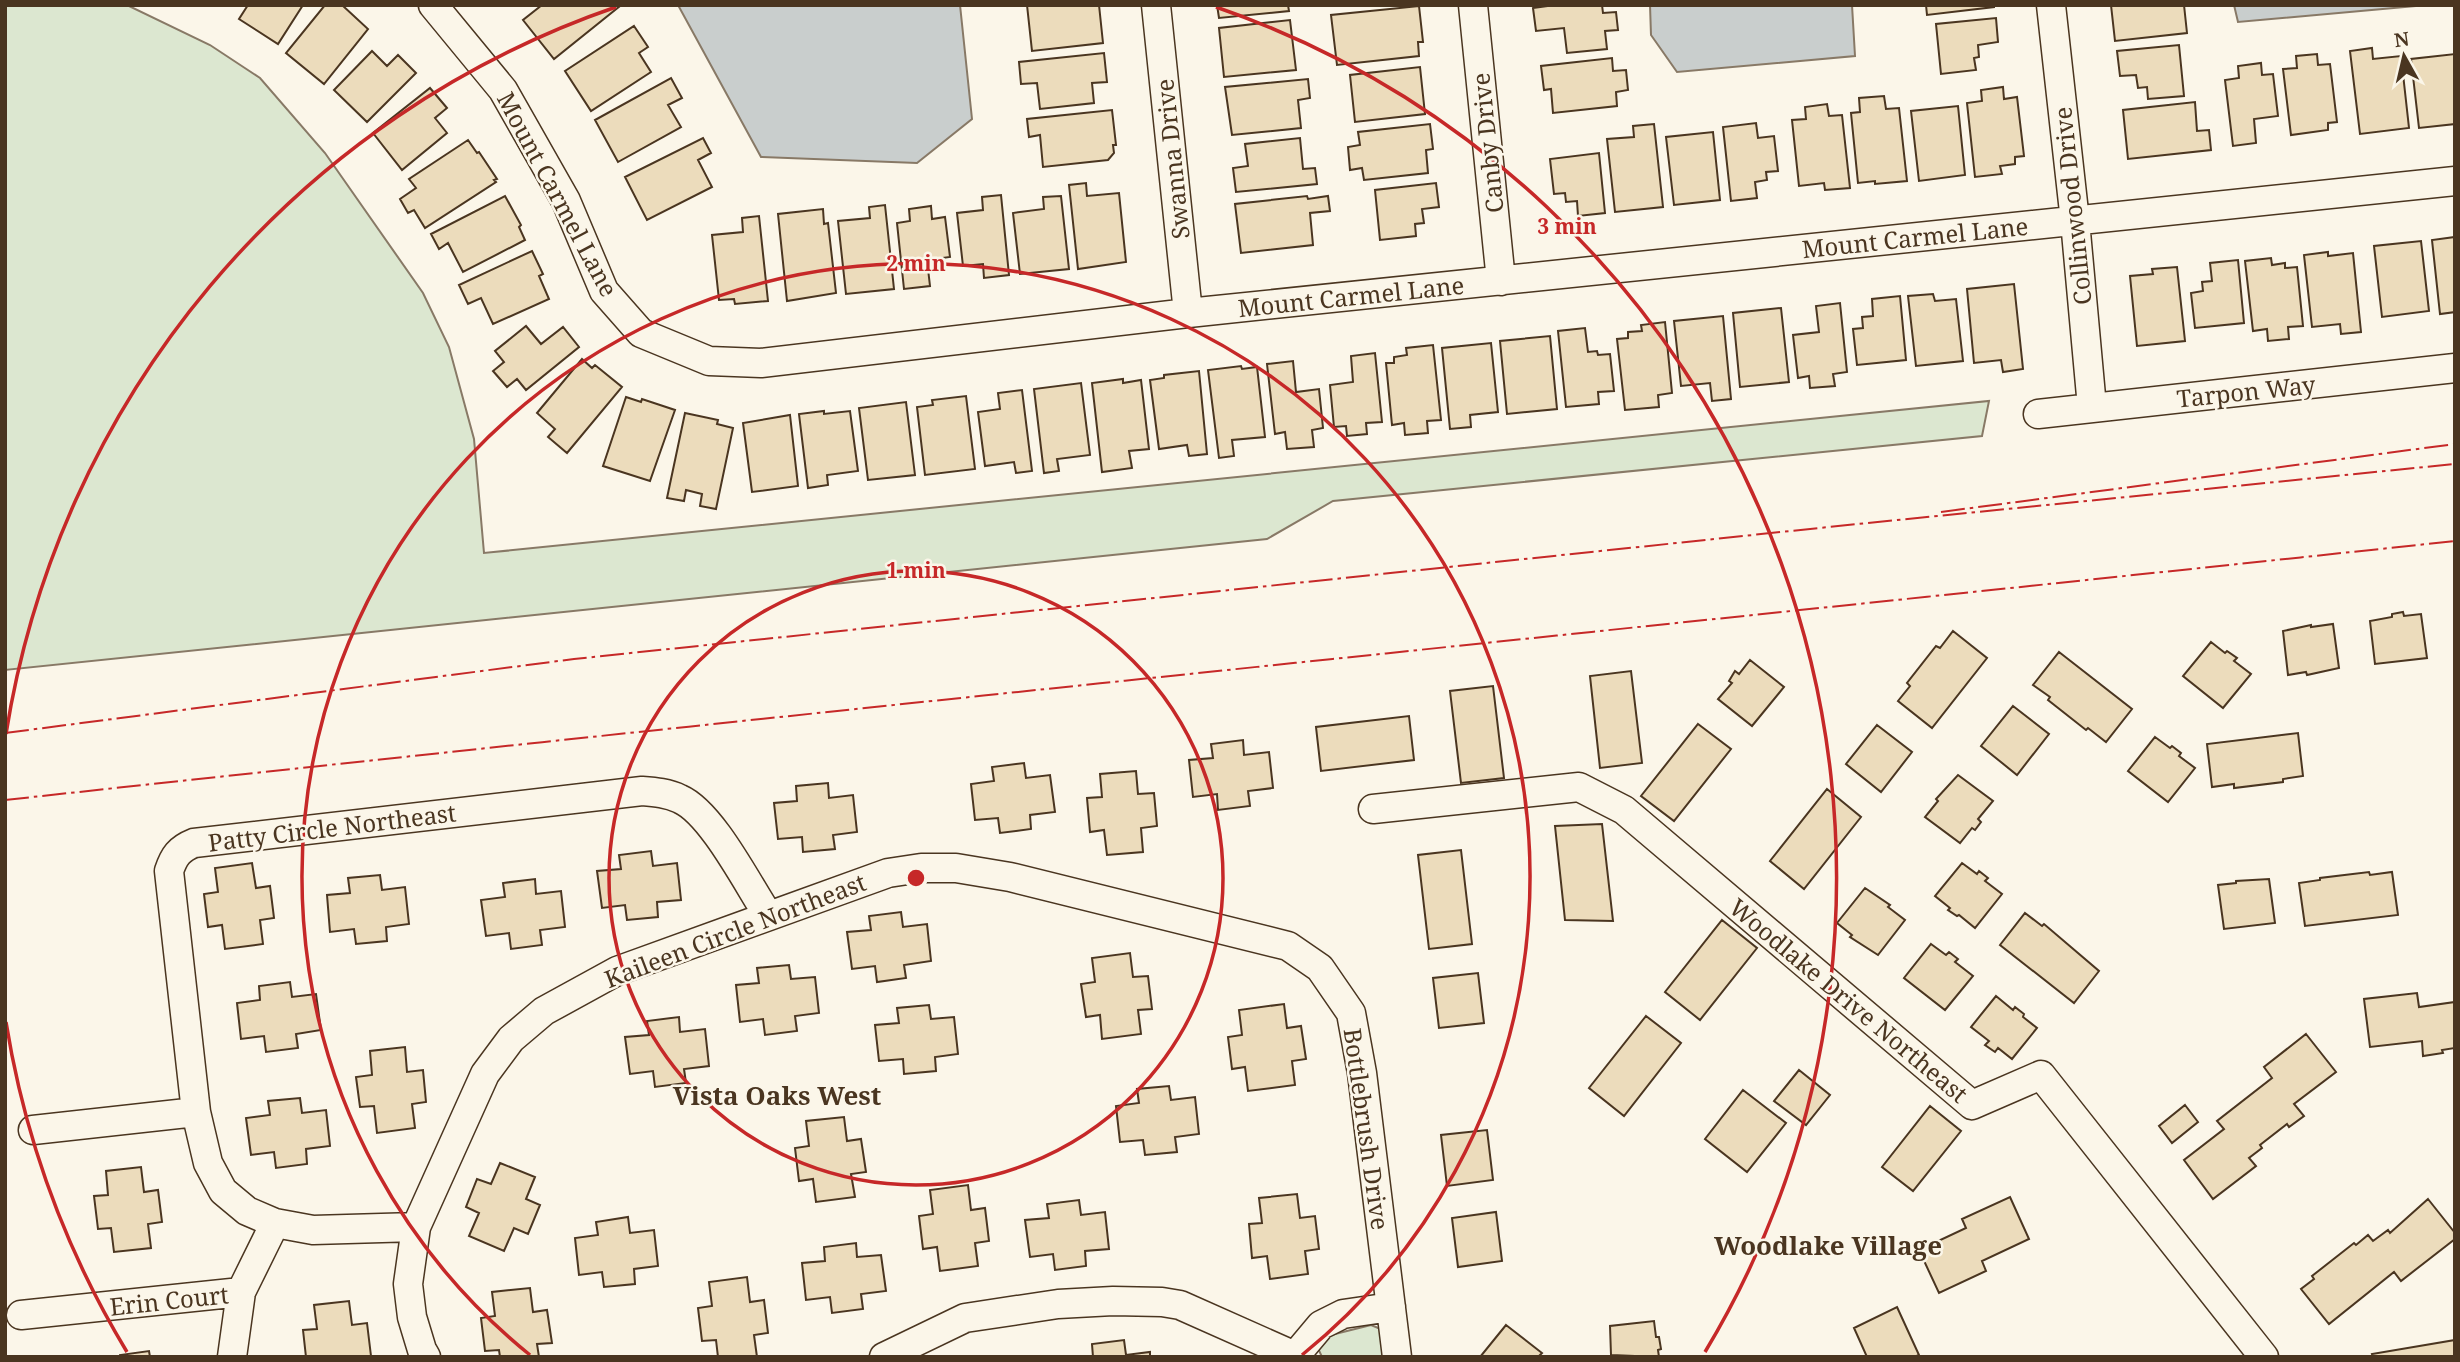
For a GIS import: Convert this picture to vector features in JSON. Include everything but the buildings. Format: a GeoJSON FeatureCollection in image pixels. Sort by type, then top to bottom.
{"type":"FeatureCollection","features":[{"type":"Feature","properties":{"kind":"street","name":"Mount Carmel Lane"},"geometry":{"type":"LineString","coordinates":[[433,5],[503,90],[566,201],[604,291],[641,333],[709,361],[761,363],[1188,313],[2455,181]]}},
{"type":"Feature","properties":{"kind":"street","name":"Swanna Drive"},"geometry":{"type":"LineString","coordinates":[[1156,5],[1188,313]]}},
{"type":"Feature","properties":{"kind":"street","name":"Canby Drive"},"geometry":{"type":"LineString","coordinates":[[1472,5],[1501,281]]}},
{"type":"Feature","properties":{"kind":"street","name":"Collinwood Drive"},"geometry":{"type":"LineString","coordinates":[[2051,5],[2092,407]]}},
{"type":"Feature","properties":{"kind":"street","name":"Tarpon Way"},"geometry":{"type":"LineString","coordinates":[[2038,414],[2455,368]]}},
{"type":"Feature","properties":{"kind":"street","name":"Woodlake Drive Northeast"},"geometry":{"type":"LineString","coordinates":[[1373,809],[1579,787],[1624,810],[1972,1105],[2041,1075],[2264,1357]]}},
{"type":"Feature","properties":{"kind":"street","name":"Patty Circle Northeast"},"geometry":{"type":"LineString","coordinates":[[416,1227],[313,1230],[275,1223],[247,1211],[223,1191],[208,1163],[196,1112],[169,871],[173,858],[181,849],[194,843],[642,791],[661,793],[681,799],[709,824],[768,915]]}},
{"type":"Feature","properties":{"kind":"street","name":"Kaileen Circle Northeast"},"geometry":{"type":"LineString","coordinates":[[426,1357],[412,1317],[408,1284],[416,1227],[485,1074],[511,1039],[544,1011],[617,971],[888,873],[921,868],[956,868],[1010,877],[1148,911]]}},
{"type":"Feature","properties":{"kind":"street","name":"Bottlebrush Drive"},"geometry":{"type":"LineString","coordinates":[[1148,911],[1288,946],[1320,968],[1351,1013],[1362,1073],[1397,1357]]}},
{"type":"Feature","properties":{"kind":"street"},"geometry":{"type":"LineString","coordinates":[[33,1130],[196,1112]]}},
{"type":"Feature","properties":{"kind":"street","name":"Erin Court"},"geometry":{"type":"LineString","coordinates":[[21,1315],[241,1293],[275,1223]]}},
{"type":"Feature","properties":{"kind":"street"},"geometry":{"type":"LineString","coordinates":[[232,1357],[241,1293]]}},
{"type":"Feature","properties":{"kind":"street"},"geometry":{"type":"LineString","coordinates":[[884,1357],[965,1318],[1058,1304],[1113,1301],[1180,1305],[1296,1356],[1321,1325],[1343,1314],[1391,1307]]}},
{"type":"Feature","properties":{"kind":"green space"},"geometry":{"type":"Polygon","coordinates":[[[5,5],[127,5],[210,45],[260,78],[325,153],[423,293],[449,347],[474,439],[484,553],[1989,401],[1982,436],[1333,501],[1267,539],[5,670],[5,5]]]}},
{"type":"Feature","properties":{"kind":"green space"},"geometry":{"type":"Polygon","coordinates":[[[1371,1325],[1383,1330],[1387,1357],[1322,1357],[1316,1344],[1323,1337],[1371,1325]]]}},
{"type":"Feature","properties":{"kind":"shaded area"},"geometry":{"type":"Polygon","coordinates":[[[678,5],[960,5],[972,119],[917,163],[761,157],[678,5]]]}},
{"type":"Feature","properties":{"kind":"shaded area"},"geometry":{"type":"Polygon","coordinates":[[[1650,5],[1852,5],[1855,56],[1677,72],[1651,35],[1650,5]]]}},
{"type":"Feature","properties":{"kind":"shaded area"},"geometry":{"type":"Polygon","coordinates":[[[2234,5],[2427,5],[2238,22],[2234,5]]]}},
{"type":"Feature","properties":{"kind":"power"},"geometry":{"type":"LineString","coordinates":[[1941,512],[2455,444]]}},
{"type":"Feature","properties":{"kind":"power"},"geometry":{"type":"LineString","coordinates":[[5,733],[574,659],[2455,464]]}},
{"type":"Feature","properties":{"kind":"power"},"geometry":{"type":"LineString","coordinates":[[5,800],[2455,541]]}},
{"type":"Feature","properties":{"kind":"district","name":"Vista Oaks West"},"geometry":{"type":"Point","coordinates":[777,1095]}},
{"type":"Feature","properties":{"kind":"district","name":"Woodlake Village"},"geometry":{"type":"Point","coordinates":[1828,1245]}}]}
